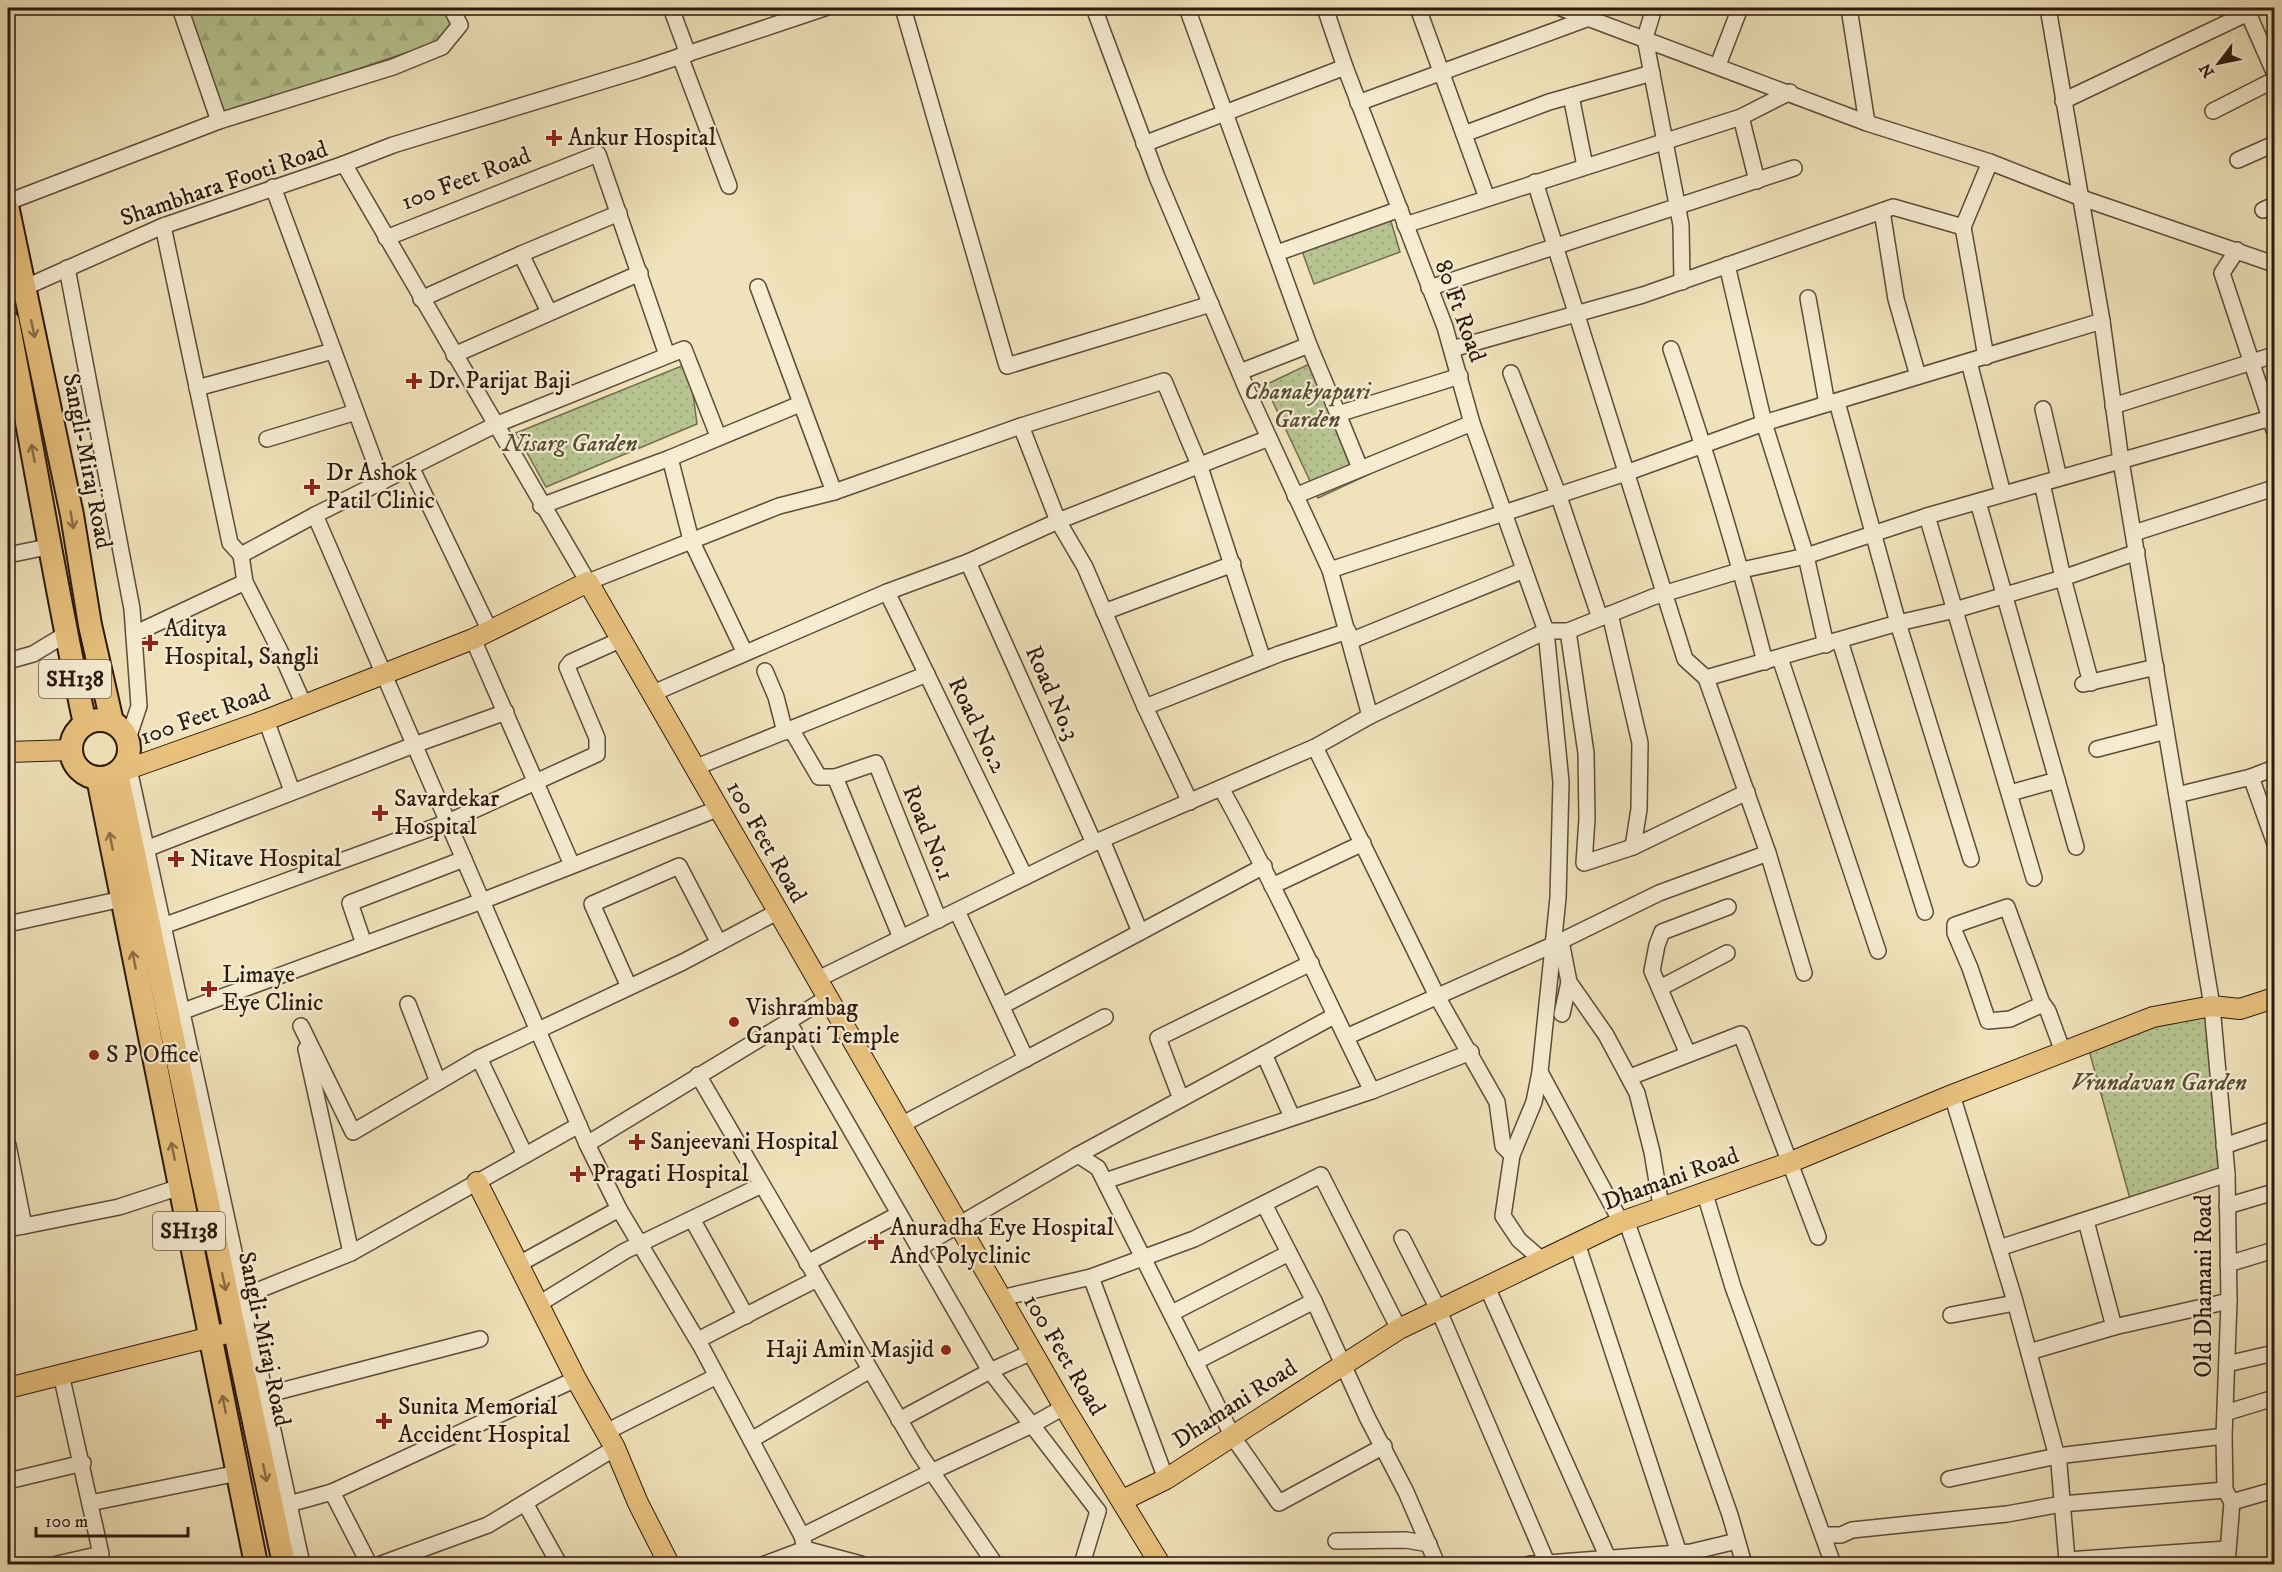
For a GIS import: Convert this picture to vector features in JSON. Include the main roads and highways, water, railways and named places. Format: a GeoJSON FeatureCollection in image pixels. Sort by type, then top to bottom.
{"type":"FeatureCollection","features":[{"type":"Feature","properties":{"kind":"highway","name":"Sangli-Miraj Road"},"geometry":{"type":"LineString","coordinates":[[8,210],[16,291],[72,515],[90,625],[112,722]]}},
{"type":"Feature","properties":{"kind":"highway","name":"SH138"},"geometry":{"type":"LineString","coordinates":[[8,322],[85,724]]}},
{"type":"Feature","properties":{"kind":"highway"},"geometry":{"type":"LineString","coordinates":[[98,719],[112,722],[123,731],[128,739],[128,758],[115,774],[80,771],[74,763],[71,750],[74,734],[85,724],[98,719]]}},
{"type":"Feature","properties":{"kind":"highway","name":"Sangli-Miraj Road"},"geometry":{"type":"LineString","coordinates":[[115,774],[284,1564]]}},
{"type":"Feature","properties":{"kind":"highway","name":"SH138"},"geometry":{"type":"LineString","coordinates":[[115,774],[122,898],[256,1564]]}},
{"type":"Feature","properties":{"kind":"main road","name":"100 Feet Road"},"geometry":{"type":"LineString","coordinates":[[115,774],[266,720],[384,674],[481,634],[588,582],[1064,1407],[1123,1500],[1160,1564]]}},
{"type":"Feature","properties":{"kind":"main road"},"geometry":{"type":"LineString","coordinates":[[8,752],[71,750]]}},
{"type":"Feature","properties":{"kind":"main road","name":"Dhamani Road"},"geometry":{"type":"LineString","coordinates":[[1123,1500],[1166,1479],[1399,1329],[1623,1221],[1791,1162],[1952,1095],[2153,1017],[2212,1006],[2240,1009],[2274,998]]}},
{"type":"Feature","properties":{"kind":"main road"},"geometry":{"type":"LineString","coordinates":[[477,1182],[576,1379],[611,1440],[669,1564]]}},
{"type":"Feature","properties":{"kind":"main road"},"geometry":{"type":"LineString","coordinates":[[8,1388],[235,1331]]}},
{"type":"Feature","properties":{"kind":"place","name":"Ankur Hospital"},"geometry":{"type":"Point","coordinates":[554,138]}},
{"type":"Feature","properties":{"kind":"place","name":"Dr. Parijat Baji"},"geometry":{"type":"Point","coordinates":[414,381]}},
{"type":"Feature","properties":{"kind":"place","name":"Dr Ashok Patil Clinic"},"geometry":{"type":"Point","coordinates":[312,487]}},
{"type":"Feature","properties":{"kind":"place","name":"Aditya Hospital, Sangli"},"geometry":{"type":"Point","coordinates":[150,643]}},
{"type":"Feature","properties":{"kind":"place","name":"Savardekar Hospital"},"geometry":{"type":"Point","coordinates":[380,813]}},
{"type":"Feature","properties":{"kind":"place","name":"Nitave Hospital"},"geometry":{"type":"Point","coordinates":[176,859]}},
{"type":"Feature","properties":{"kind":"place","name":"Limaye Eye Clinic"},"geometry":{"type":"Point","coordinates":[209,989]}},
{"type":"Feature","properties":{"kind":"place","name":"Vishrambag Ganpati Temple"},"geometry":{"type":"Point","coordinates":[734,1022]}},
{"type":"Feature","properties":{"kind":"place","name":"S P Office"},"geometry":{"type":"Point","coordinates":[94,1055]}},
{"type":"Feature","properties":{"kind":"place","name":"Sanjeevani Hospital"},"geometry":{"type":"Point","coordinates":[637,1142]}},
{"type":"Feature","properties":{"kind":"place","name":"Pragati Hospital"},"geometry":{"type":"Point","coordinates":[578,1174]}},
{"type":"Feature","properties":{"kind":"place","name":"Anuradha Eye Hospital And Polyclinic"},"geometry":{"type":"Point","coordinates":[876,1242]}},
{"type":"Feature","properties":{"kind":"place","name":"Haji Amin Masjid"},"geometry":{"type":"Point","coordinates":[946,1350]}},
{"type":"Feature","properties":{"kind":"place","name":"Sunita Memorial Accident Hospital"},"geometry":{"type":"Point","coordinates":[384,1421]}},
{"type":"Feature","properties":{"kind":"park label","name":"Chanakyapuri Garden"},"geometry":{"type":"Point","coordinates":[1307,406]}},
{"type":"Feature","properties":{"kind":"park label","name":"Nisarg Garden"},"geometry":{"type":"Point","coordinates":[570,444]}},
{"type":"Feature","properties":{"kind":"park label","name":"Vrundavan Garden"},"geometry":{"type":"Point","coordinates":[2159,1083]}}]}
